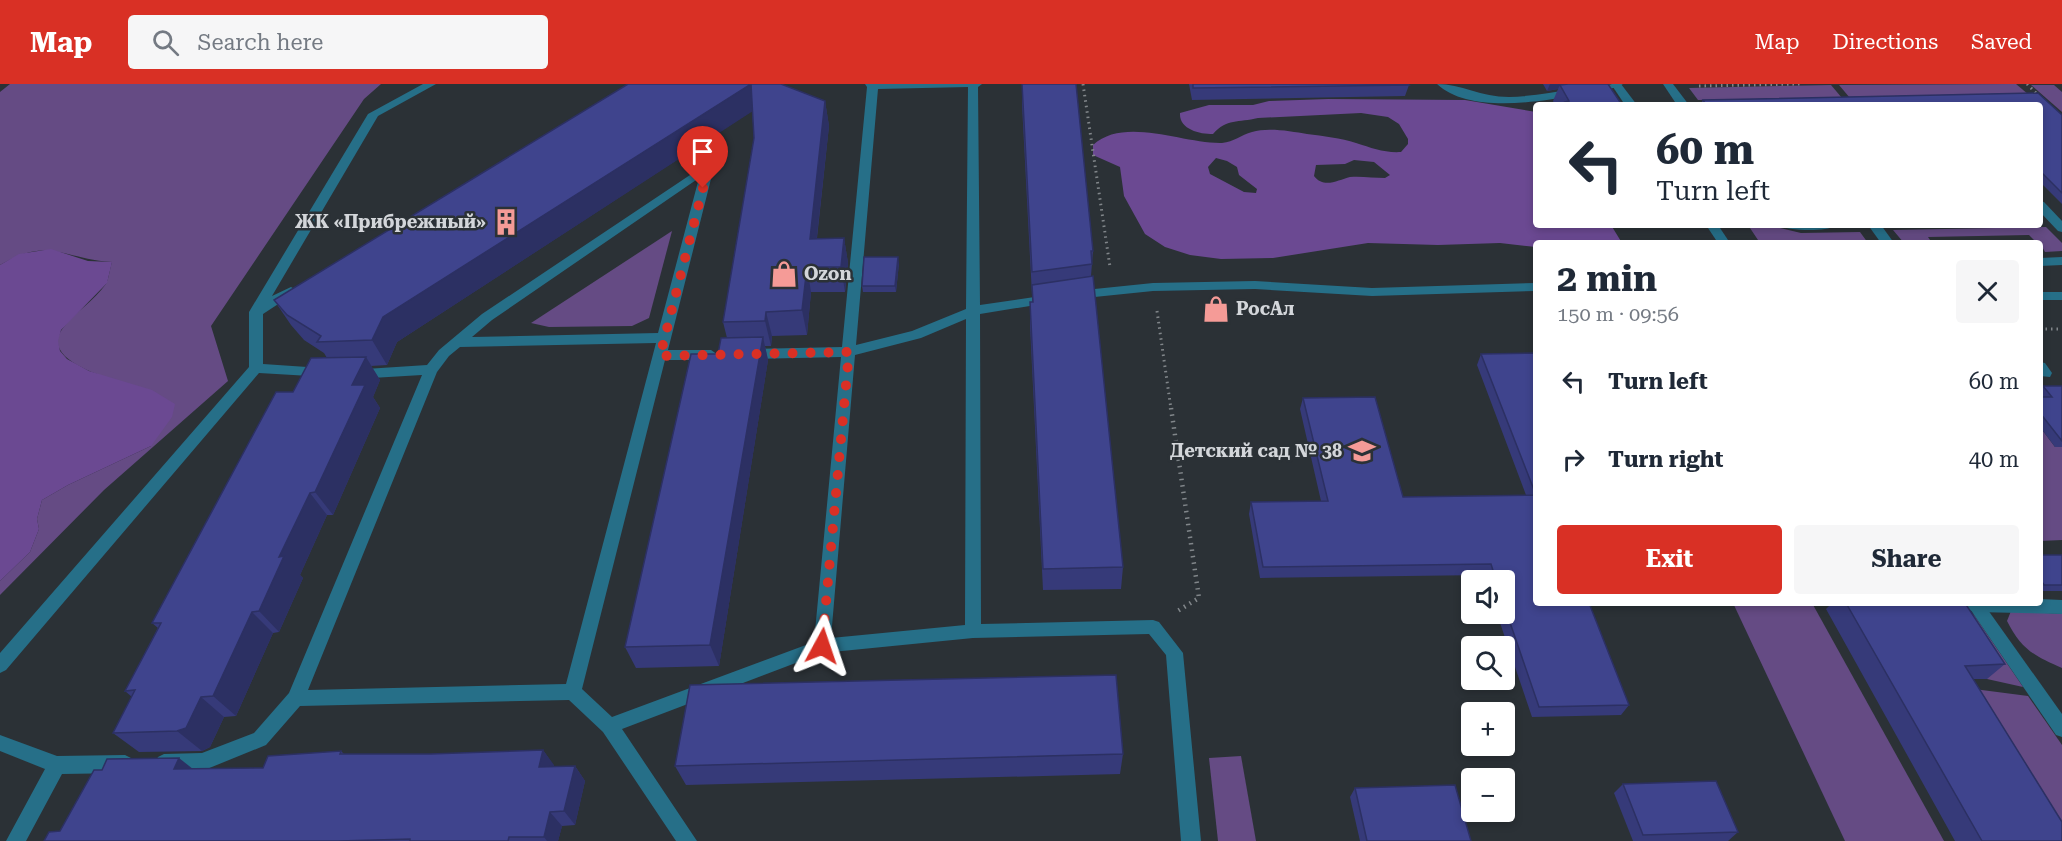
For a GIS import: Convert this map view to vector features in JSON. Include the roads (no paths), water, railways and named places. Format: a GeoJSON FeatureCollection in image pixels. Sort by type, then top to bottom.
{"type":"FeatureCollection","features":[{"type":"Feature","properties":{"kind":"street"},"geometry":{"type":"LineString","coordinates":[[0,665],[256,368],[256,312],[374,114],[431,84]]}},
{"type":"Feature","properties":{"kind":"street"},"geometry":{"type":"LineString","coordinates":[[1442,84],[1457,93],[1481,100],[1552,96],[1617,84],[1629,102]]}},
{"type":"Feature","properties":{"kind":"street"},"geometry":{"type":"LineString","coordinates":[[1668,84],[1681,102]]}},
{"type":"Feature","properties":{"kind":"street"},"geometry":{"type":"LineString","coordinates":[[822,646],[872,85],[975,85],[974,631]]}},
{"type":"Feature","properties":{"kind":"street"},"geometry":{"type":"LineString","coordinates":[[0,743],[57,765],[202,762],[260,739],[296,698],[431,370],[444,353],[487,317],[708,167],[573,692]]}},
{"type":"Feature","properties":{"kind":"street"},"geometry":{"type":"LineString","coordinates":[[2043,208],[2062,228]]}},
{"type":"Feature","properties":{"kind":"street"},"geometry":{"type":"LineString","coordinates":[[1876,228],[1886,240]]}},
{"type":"Feature","properties":{"kind":"street"},"geometry":{"type":"LineString","coordinates":[[2043,262],[2062,261]]}},
{"type":"Feature","properties":{"kind":"street"},"geometry":{"type":"LineString","coordinates":[[256,312],[307,281]]}},
{"type":"Feature","properties":{"kind":"street"},"geometry":{"type":"LineString","coordinates":[[660,356],[849,352],[916,335],[973,311],[1074,295],[1114,293],[1154,287],[1255,285],[1372,292],[1533,287]]}},
{"type":"Feature","properties":{"kind":"street"},"geometry":{"type":"LineString","coordinates":[[2043,296],[2062,296]]}},
{"type":"Feature","properties":{"kind":"street"},"geometry":{"type":"LineString","coordinates":[[458,342],[664,338]]}},
{"type":"Feature","properties":{"kind":"street"},"geometry":{"type":"LineString","coordinates":[[256,368],[340,375],[431,370]]}},
{"type":"Feature","properties":{"kind":"street"},"geometry":{"type":"LineString","coordinates":[[1976,606],[2062,729]]}},
{"type":"Feature","properties":{"kind":"street"},"geometry":{"type":"LineString","coordinates":[[2033,606],[2062,607]]}},
{"type":"Feature","properties":{"kind":"street"},"geometry":{"type":"LineString","coordinates":[[609,726],[822,646],[974,631],[1153,627],[1174,653],[1191,841]]}},
{"type":"Feature","properties":{"kind":"street"},"geometry":{"type":"LineString","coordinates":[[296,698],[573,692],[609,726],[687,841]]}},
{"type":"Feature","properties":{"kind":"street"},"geometry":{"type":"LineString","coordinates":[[16,841],[57,765]]}},
{"type":"Feature","properties":{"kind":"place","name":"ЖК «Прибрежный»"},"geometry":{"type":"Point","coordinates":[506,222]}},
{"type":"Feature","properties":{"kind":"place","name":"Ozon"},"geometry":{"type":"Point","coordinates":[784,274]}},
{"type":"Feature","properties":{"kind":"place","name":"РосАл"},"geometry":{"type":"Point","coordinates":[1216,309]}},
{"type":"Feature","properties":{"kind":"place","name":"Детский сад № 38"},"geometry":{"type":"Point","coordinates":[1362,451]}}]}
